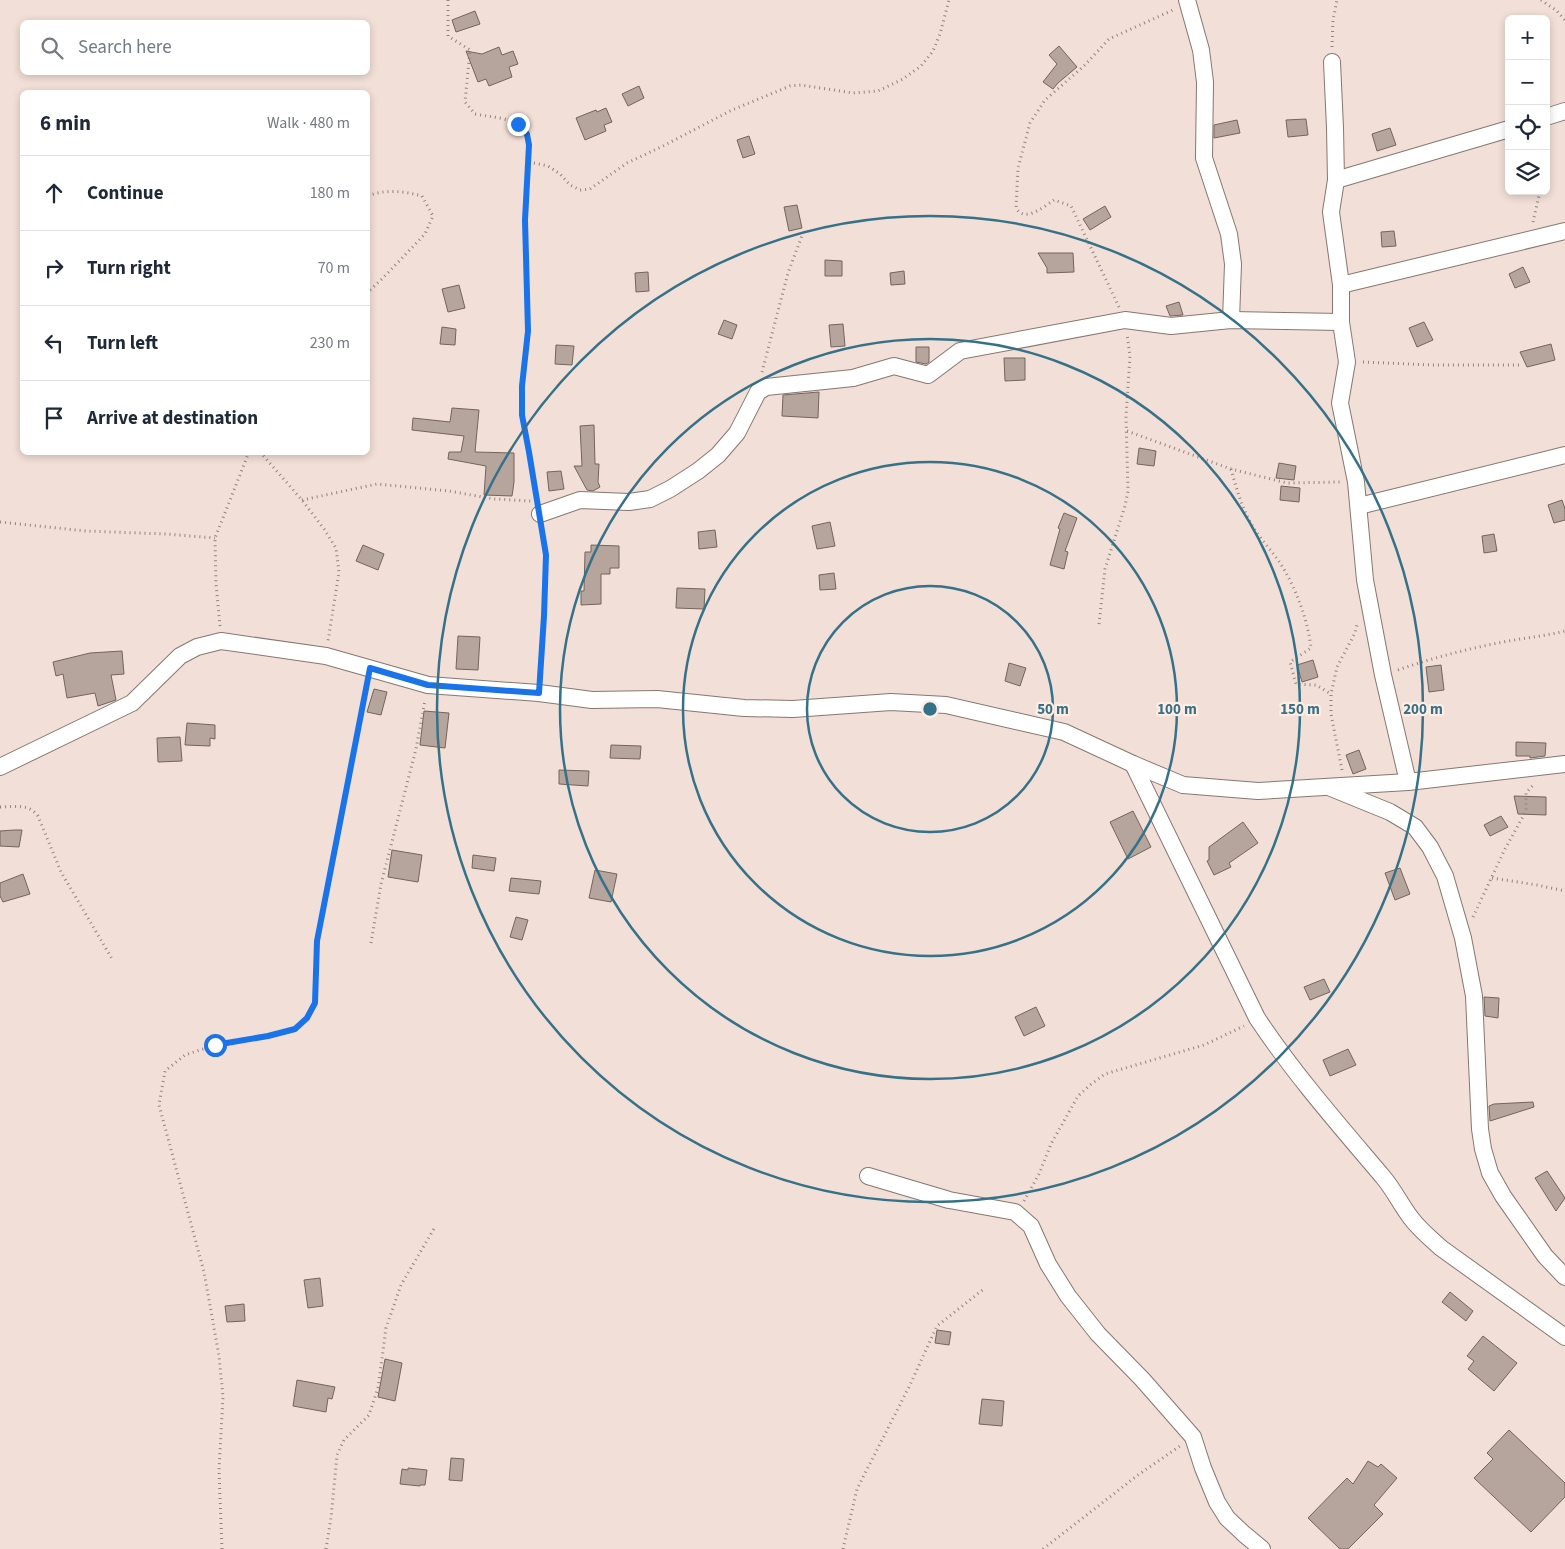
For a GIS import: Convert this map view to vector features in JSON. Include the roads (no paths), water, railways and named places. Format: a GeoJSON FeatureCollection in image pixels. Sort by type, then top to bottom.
{"type":"FeatureCollection","features":[{"type":"Feature","properties":{"kind":"street"},"geometry":{"type":"LineString","coordinates":[[1186,1],[1201,50],[1204,82],[1204,158],[1229,234],[1232,254],[1234,284],[1232,320]]}},
{"type":"Feature","properties":{"kind":"street"},"geometry":{"type":"LineString","coordinates":[[1332,62],[1336,180],[1331,212],[1341,285],[1342,322],[1347,362],[1340,403],[1356,482],[1364,580],[1383,676],[1408,782]]}},
{"type":"Feature","properties":{"kind":"street"},"geometry":{"type":"LineString","coordinates":[[1550,116],[1565,110]]}},
{"type":"Feature","properties":{"kind":"street"},"geometry":{"type":"LineString","coordinates":[[1336,180],[1505,130]]}},
{"type":"Feature","properties":{"kind":"street"},"geometry":{"type":"LineString","coordinates":[[1341,285],[1565,230]]}},
{"type":"Feature","properties":{"kind":"street"},"geometry":{"type":"LineString","coordinates":[[539,508],[580,500],[629,502],[650,499],[670,490],[718,455],[737,432],[758,392],[766,387],[853,378],[894,366],[928,375],[960,351],[1125,320],[1171,326],[1232,320],[1342,322]]}},
{"type":"Feature","properties":{"kind":"street"},"geometry":{"type":"LineString","coordinates":[[1359,506],[1565,455]]}},
{"type":"Feature","properties":{"kind":"street"},"geometry":{"type":"LineString","coordinates":[[0,767],[132,703],[180,656],[197,647],[222,641],[326,656],[428,685],[539,693],[592,700],[657,698],[744,708],[793,709],[891,702],[946,705],[1064,732],[1183,785],[1258,791],[1408,782],[1557,766]]}},
{"type":"Feature","properties":{"kind":"street"},"geometry":{"type":"LineString","coordinates":[[1133,764],[1257,1018],[1281,1054],[1334,1122],[1384,1178],[1411,1218],[1425,1234],[1441,1248],[1565,1337]]}},
{"type":"Feature","properties":{"kind":"street"},"geometry":{"type":"LineString","coordinates":[[1334,786],[1415,826],[1430,846],[1445,876],[1463,938],[1474,996],[1480,1128],[1483,1149],[1490,1173],[1503,1196],[1545,1256],[1565,1277]]}},
{"type":"Feature","properties":{"kind":"street"},"geometry":{"type":"LineString","coordinates":[[868,1176],[949,1200],[1015,1212],[1031,1226],[1048,1264],[1068,1296],[1098,1334],[1142,1379],[1193,1437],[1217,1502],[1228,1518],[1262,1549]]}}]}
